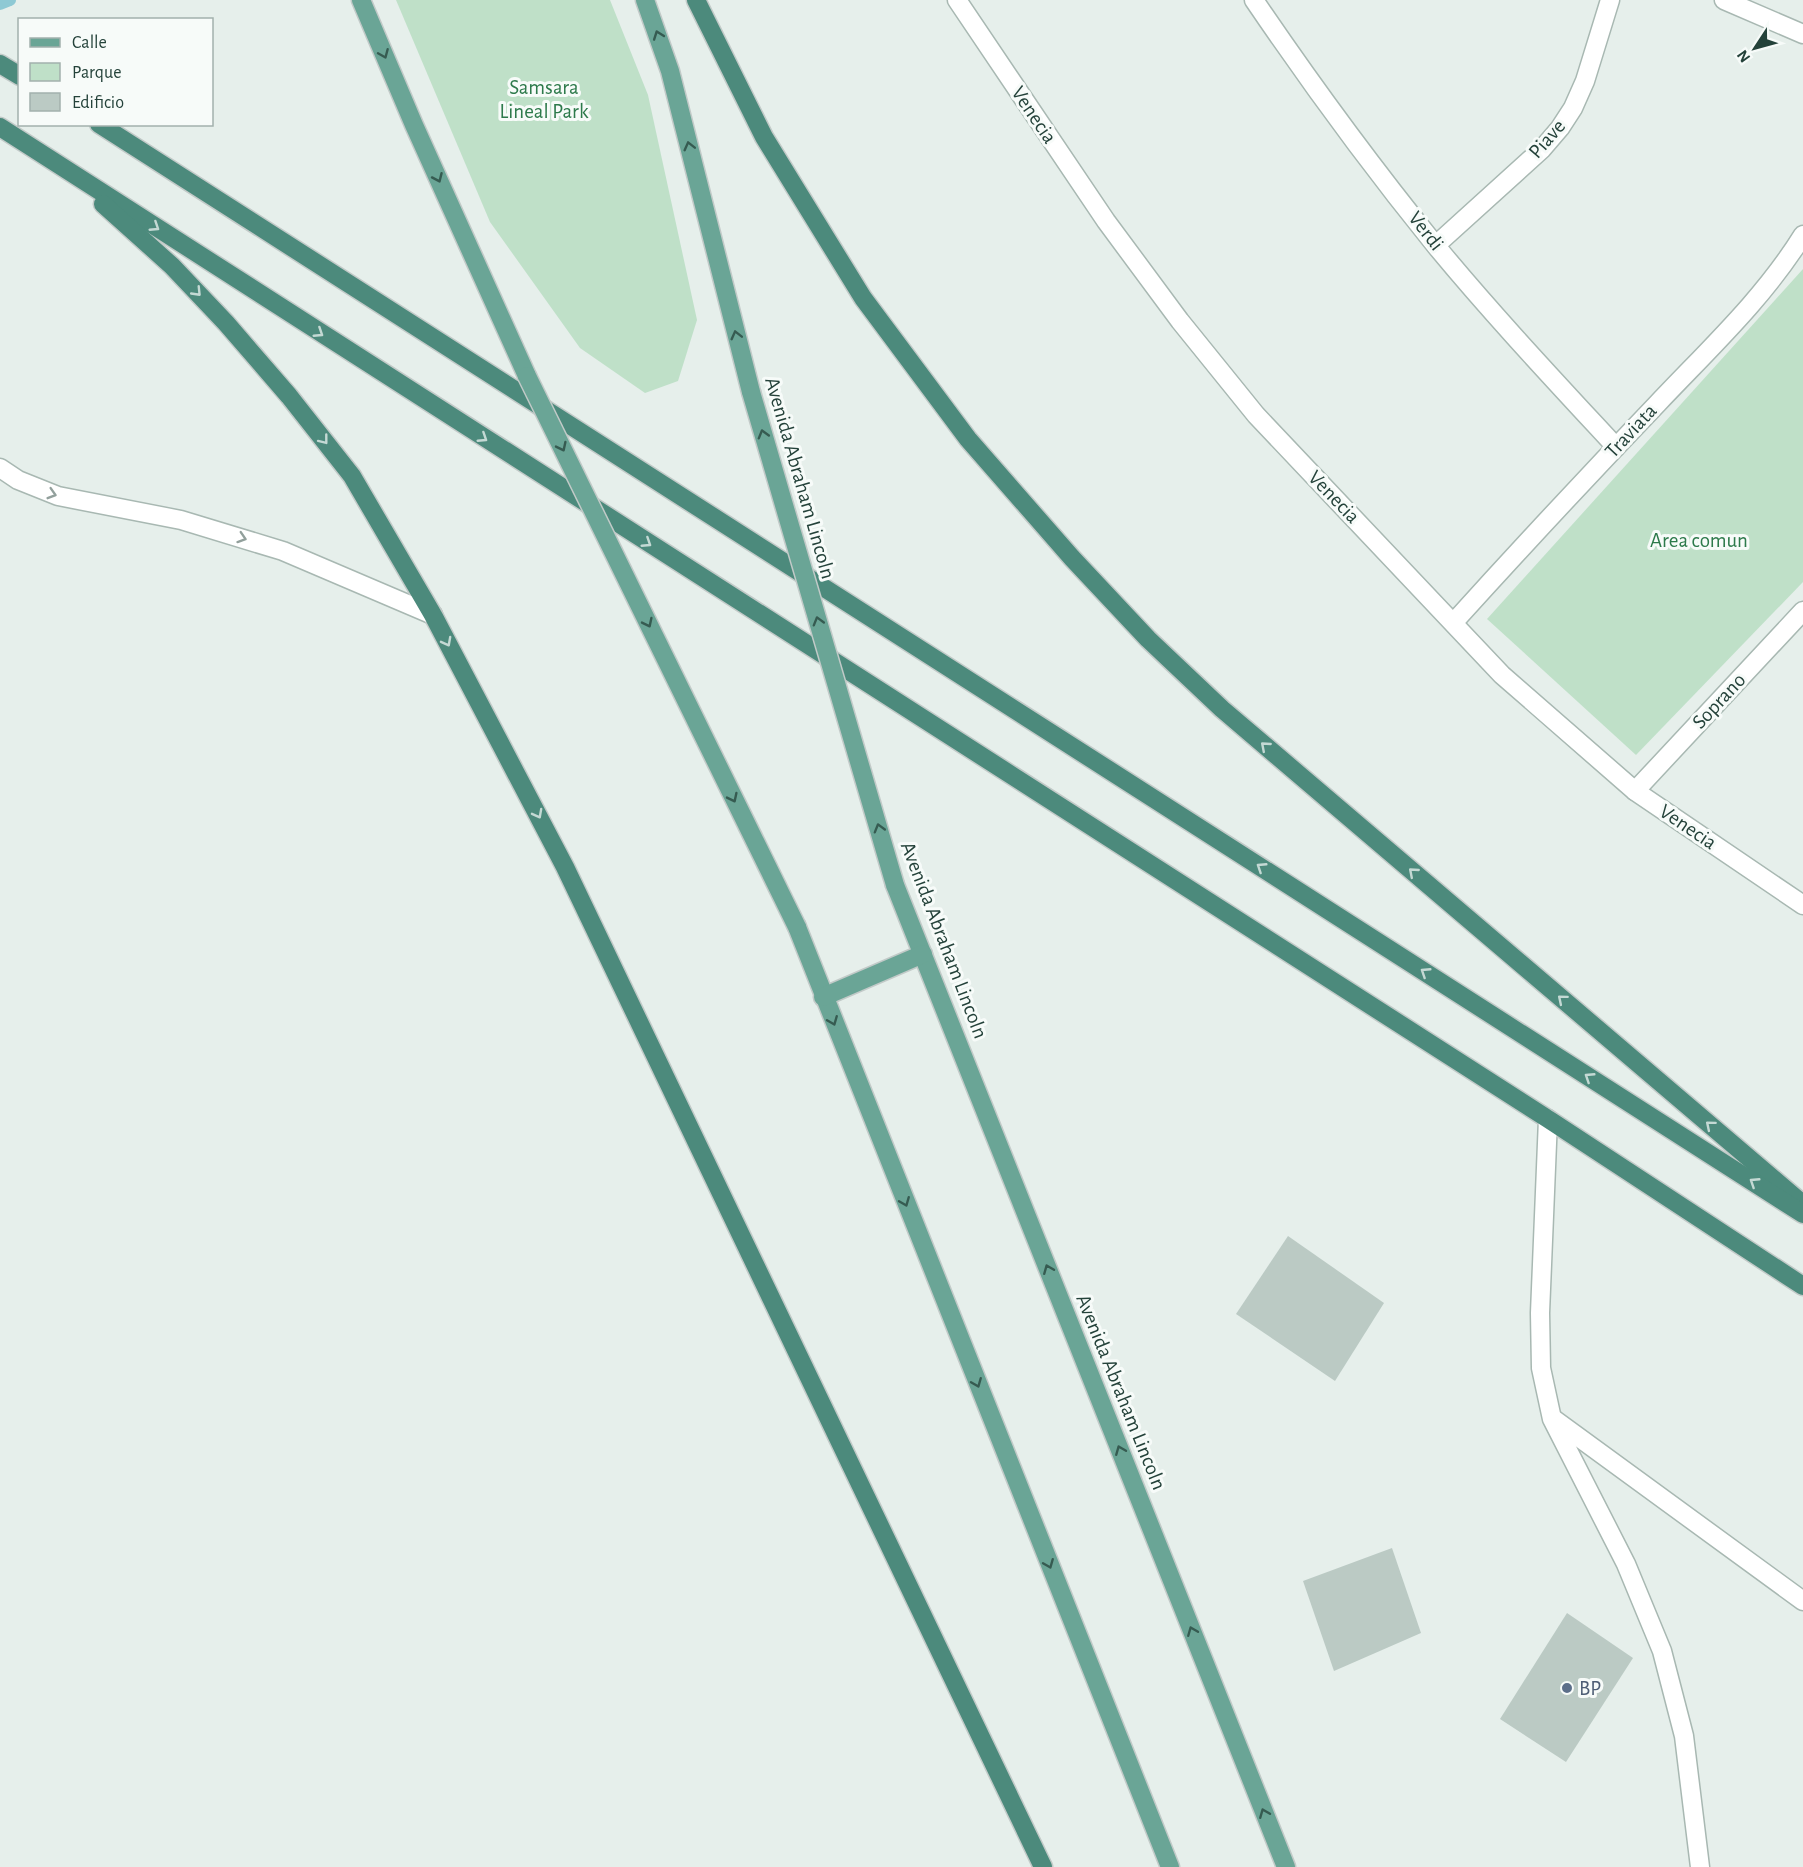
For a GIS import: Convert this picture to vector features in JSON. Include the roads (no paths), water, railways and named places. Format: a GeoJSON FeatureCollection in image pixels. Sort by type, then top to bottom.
{"type":"FeatureCollection","features":[{"type":"Feature","properties":{"kind":"highway"},"geometry":{"type":"LineString","coordinates":[[696,0],[764,137],[863,298],[968,439],[1072,558],[1148,639],[1222,709],[1803,1204]]}},
{"type":"Feature","properties":{"kind":"highway"},"geometry":{"type":"LineString","coordinates":[[0,64],[18,75]]}},
{"type":"Feature","properties":{"kind":"highway"},"geometry":{"type":"LineString","coordinates":[[102,126],[1803,1214]]}},
{"type":"Feature","properties":{"kind":"highway"},"geometry":{"type":"LineString","coordinates":[[0,127],[1548,1119],[1803,1286]]}},
{"type":"Feature","properties":{"kind":"highway"},"geometry":{"type":"LineString","coordinates":[[61,167],[172,266],[226,323],[289,396],[352,476],[433,615],[565,867],[1043,1867]]}},
{"type":"Feature","properties":{"kind":"main road"},"geometry":{"type":"LineString","coordinates":[[361,0],[414,125],[527,376],[796,927],[1170,1867]]}},
{"type":"Feature","properties":{"kind":"main road","name":"Avenida Abraham Lincoln"},"geometry":{"type":"LineString","coordinates":[[645,0],[670,71],[751,392],[895,885],[1286,1867]]}},
{"type":"Feature","properties":{"kind":"main road"},"geometry":{"type":"LineString","coordinates":[[823,997],[923,954]]}},
{"type":"Feature","properties":{"kind":"street","name":"Venecia"},"geometry":{"type":"LineString","coordinates":[[957,0],[1106,221],[1180,321],[1256,415],[1502,675],[1635,790],[1803,904]]}},
{"type":"Feature","properties":{"kind":"street","name":"Verdi"},"geometry":{"type":"LineString","coordinates":[[1254,0],[1305,75],[1436,245],[1524,348],[1616,447]]}},
{"type":"Feature","properties":{"kind":"street","name":"Piave"},"geometry":{"type":"LineString","coordinates":[[1436,245],[1542,149],[1560,128],[1573,108],[1585,81],[1610,0]]}},
{"type":"Feature","properties":{"kind":"street"},"geometry":{"type":"LineString","coordinates":[[1724,0],[1803,34]]}},
{"type":"Feature","properties":{"kind":"street","name":"Traviata"},"geometry":{"type":"LineString","coordinates":[[1454,622],[1743,313],[1785,263],[1803,235]]}},
{"type":"Feature","properties":{"kind":"street"},"geometry":{"type":"LineString","coordinates":[[0,468],[18,480],[58,496],[181,520],[283,551],[433,615]]}},
{"type":"Feature","properties":{"kind":"street","name":"Soprano"},"geometry":{"type":"LineString","coordinates":[[1635,790],[1803,612]]}},
{"type":"Feature","properties":{"kind":"street"},"geometry":{"type":"LineString","coordinates":[[1548,1119],[1540,1368],[1552,1419],[1626,1564],[1662,1651],[1684,1736],[1701,1867]]}},
{"type":"Feature","properties":{"kind":"street"},"geometry":{"type":"LineString","coordinates":[[1552,1419],[1803,1601]]}},
{"type":"Feature","properties":{"kind":"waterway"},"geometry":{"type":"LineString","coordinates":[[0,4],[10,0]]}},
{"type":"Feature","properties":{"kind":"place","name":"BP"},"geometry":{"type":"Point","coordinates":[1567,1688]}},
{"type":"Feature","properties":{"kind":"park label","name":"Samsara Lineal Park"},"geometry":{"type":"Point","coordinates":[544,99]}},
{"type":"Feature","properties":{"kind":"park label","name":"Area comun"},"geometry":{"type":"Point","coordinates":[1699,540]}}]}
